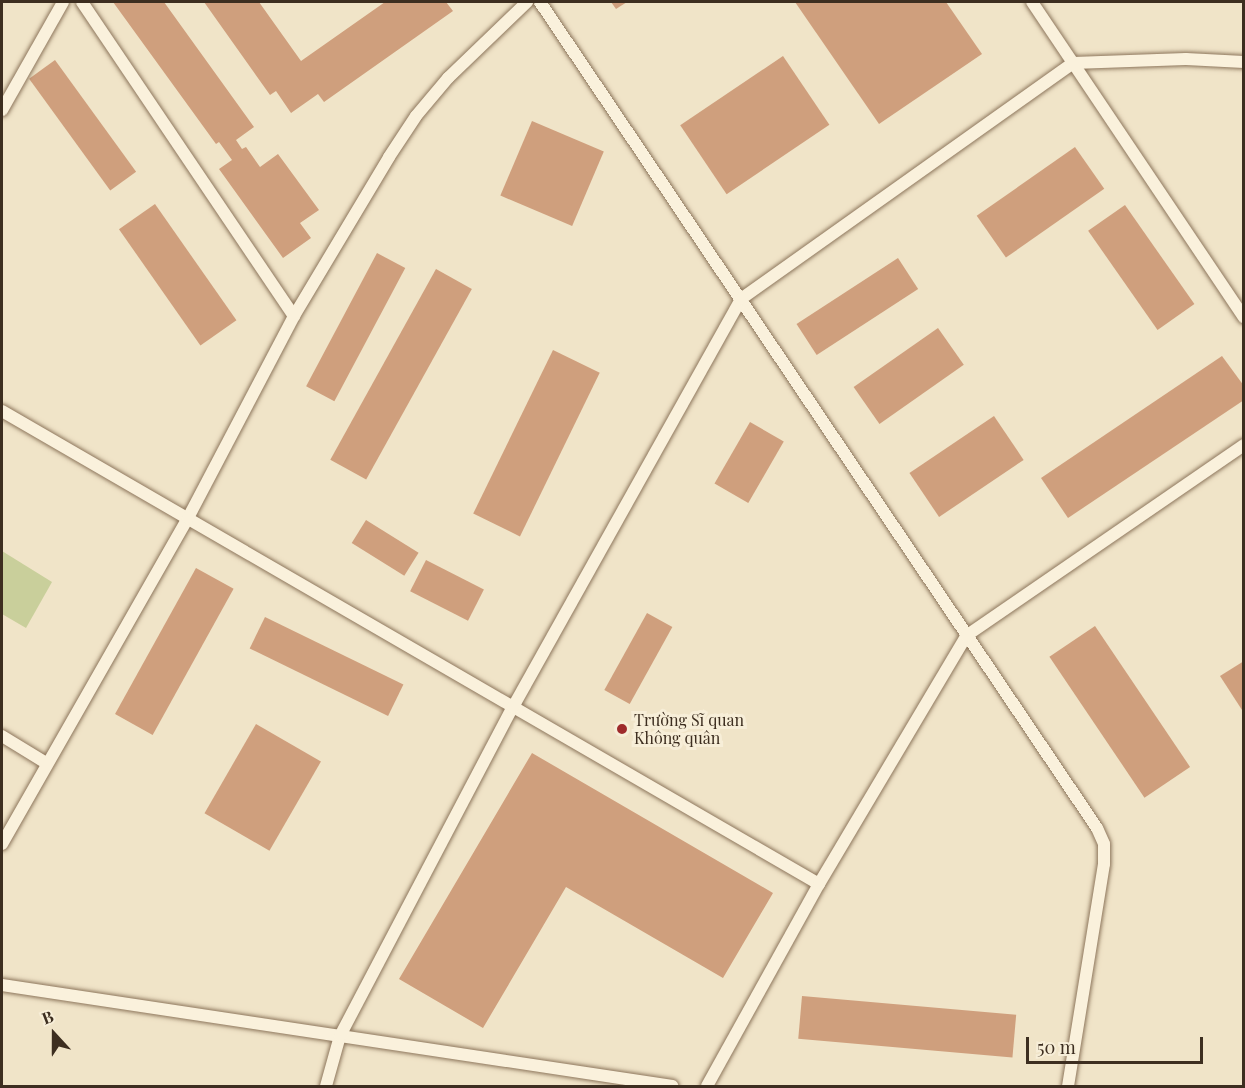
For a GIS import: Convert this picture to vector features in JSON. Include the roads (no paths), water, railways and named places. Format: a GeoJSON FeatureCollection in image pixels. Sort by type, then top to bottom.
{"type":"FeatureCollection","features":[{"type":"Feature","properties":{"kind":"lane"},"geometry":{"type":"LineString","coordinates":[[2,110],[63,2]]}},
{"type":"Feature","properties":{"kind":"lane"},"geometry":{"type":"LineString","coordinates":[[82,2],[294,316]]}},
{"type":"Feature","properties":{"kind":"lane"},"geometry":{"type":"LineString","coordinates":[[2,844],[46,763],[188,518],[294,316],[389,157],[416,116],[448,78],[527,2]]}},
{"type":"Feature","properties":{"kind":"lane"},"geometry":{"type":"LineString","coordinates":[[540,2],[1097,828],[1104,844],[1104,864],[1068,1086]]}},
{"type":"Feature","properties":{"kind":"lane"},"geometry":{"type":"LineString","coordinates":[[1032,2],[1244,317]]}},
{"type":"Feature","properties":{"kind":"lane"},"geometry":{"type":"LineString","coordinates":[[326,1086],[340,1036],[513,707],[741,299],[1073,63],[1186,59],[1244,62]]}},
{"type":"Feature","properties":{"kind":"lane"},"geometry":{"type":"LineString","coordinates":[[2,411],[819,884]]}},
{"type":"Feature","properties":{"kind":"lane"},"geometry":{"type":"LineString","coordinates":[[707,1086],[819,884],[966,636],[1244,445]]}},
{"type":"Feature","properties":{"kind":"lane"},"geometry":{"type":"LineString","coordinates":[[2,736],[46,763]]}},
{"type":"Feature","properties":{"kind":"lane"},"geometry":{"type":"LineString","coordinates":[[2,985],[672,1086]]}},
{"type":"Feature","properties":{"kind":"place","name":"Trường Sĩ quan Không quân"},"geometry":{"type":"Point","coordinates":[622,729]}}]}
